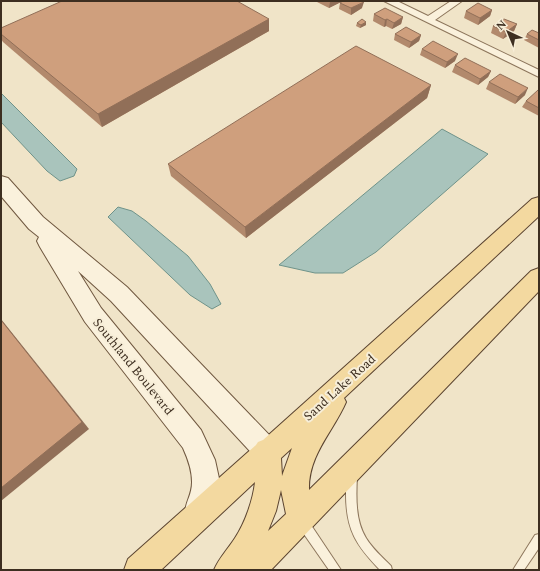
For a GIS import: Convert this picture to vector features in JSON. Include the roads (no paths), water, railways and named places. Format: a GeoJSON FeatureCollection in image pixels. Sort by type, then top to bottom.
{"type":"FeatureCollection","features":[{"type":"Feature","properties":{"kind":"main road","name":"Sand Lake Road"},"geometry":{"type":"LineString","coordinates":[[138,570],[539,204]]}},
{"type":"Feature","properties":{"kind":"main road"},"geometry":{"type":"LineString","coordinates":[[250,570],[539,277]]}},
{"type":"Feature","properties":{"kind":"main road"},"geometry":{"type":"LineString","coordinates":[[301,519],[295,490],[297,469],[307,443],[346,380]]}},
{"type":"Feature","properties":{"kind":"main road"},"geometry":{"type":"LineString","coordinates":[[229,570],[246,548],[262,511],[269,483],[267,451]]}},
{"type":"Feature","properties":{"kind":"street"},"geometry":{"type":"LineString","coordinates":[[389,1],[539,74]]}},
{"type":"Feature","properties":{"kind":"street"},"geometry":{"type":"LineString","coordinates":[[428,20],[457,1]]}},
{"type":"Feature","properties":{"kind":"street","name":"Southland Boulevard"},"geometry":{"type":"LineString","coordinates":[[1,183],[36,223],[119,294],[267,451]]}},
{"type":"Feature","properties":{"kind":"street","name":"Southland Boulevard"},"geometry":{"type":"LineString","coordinates":[[36,223],[93,315],[192,439],[202,460],[206,483],[198,516]]}},
{"type":"Feature","properties":{"kind":"lane"},"geometry":{"type":"LineString","coordinates":[[352,467],[351,502],[353,519],[361,540],[387,570]]}},
{"type":"Feature","properties":{"kind":"lane"},"geometry":{"type":"LineString","coordinates":[[301,519],[336,570]]}},
{"type":"Feature","properties":{"kind":"lane"},"geometry":{"type":"LineString","coordinates":[[518,570],[539,539]]}},
{"type":"Feature","properties":{"kind":"water"},"geometry":{"type":"Polygon","coordinates":[[[1,93],[77,169],[74,176],[60,181],[47,171],[1,122],[1,93]]]}},
{"type":"Feature","properties":{"kind":"water"},"geometry":{"type":"Polygon","coordinates":[[[442,129],[488,154],[376,252],[343,273],[315,273],[279,265],[442,129]]]}},
{"type":"Feature","properties":{"kind":"water"},"geometry":{"type":"Polygon","coordinates":[[[118,207],[132,211],[188,256],[210,284],[221,304],[212,309],[190,295],[108,217],[118,207]]]}}]}
